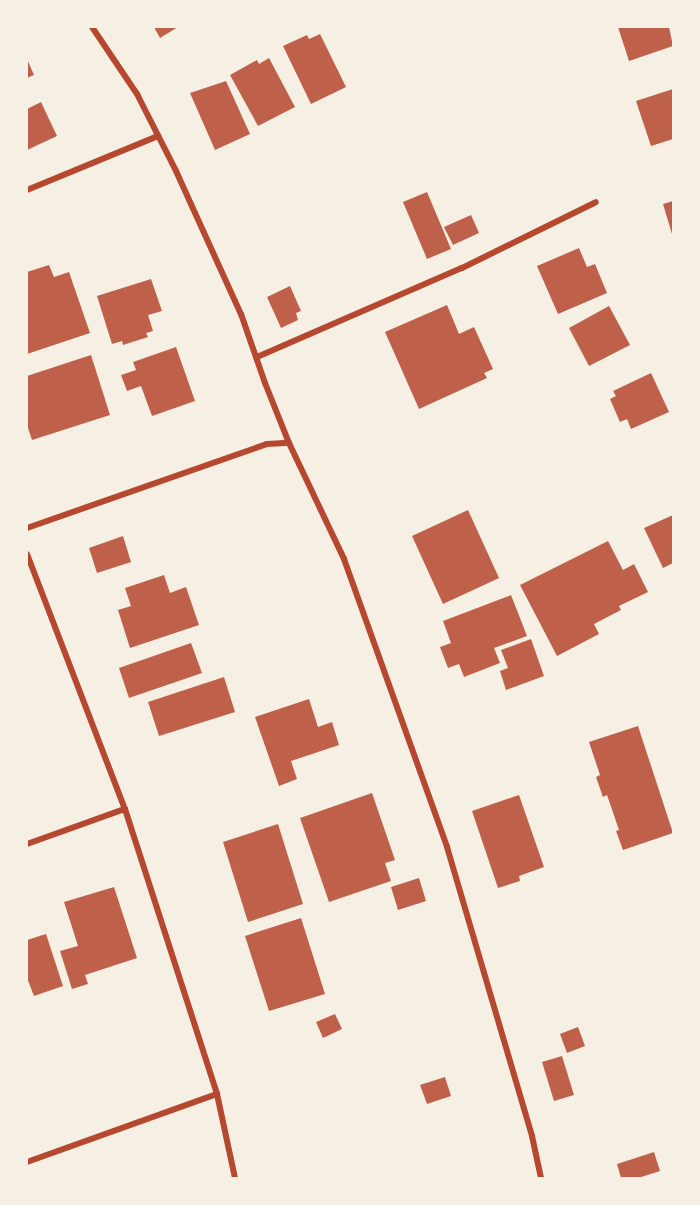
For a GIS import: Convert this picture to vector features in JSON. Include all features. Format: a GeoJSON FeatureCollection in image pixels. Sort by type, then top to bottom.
{"type":"FeatureCollection","features":[{"type":"Feature","properties":{"kind":"street"},"geometry":{"type":"LineString","coordinates":[[92,27],[137,94],[158,136],[241,314],[289,443],[344,559],[447,847],[532,1136],[541,1178]]}},
{"type":"Feature","properties":{"kind":"street"},"geometry":{"type":"LineString","coordinates":[[27,190],[158,136]]}},
{"type":"Feature","properties":{"kind":"street"},"geometry":{"type":"LineString","coordinates":[[257,357],[462,268],[596,202]]}},
{"type":"Feature","properties":{"kind":"street"},"geometry":{"type":"LineString","coordinates":[[27,528],[267,444],[289,443]]}},
{"type":"Feature","properties":{"kind":"street"},"geometry":{"type":"LineString","coordinates":[[27,554],[124,809],[217,1094],[235,1178]]}},
{"type":"Feature","properties":{"kind":"street"},"geometry":{"type":"LineString","coordinates":[[27,844],[124,809]]}},
{"type":"Feature","properties":{"kind":"street"},"geometry":{"type":"LineString","coordinates":[[27,1162],[217,1094]]}},
{"type":"Feature","properties":{"kind":"building"},"geometry":{"type":"Polygon","coordinates":[[[154,27],[178,27],[160,38],[154,27]]]}},
{"type":"Feature","properties":{"kind":"building"},"geometry":{"type":"Polygon","coordinates":[[[618,27],[669,27],[673,46],[629,61],[618,27]]]}},
{"type":"Feature","properties":{"kind":"building"},"geometry":{"type":"Polygon","coordinates":[[[320,34],[346,87],[311,104],[283,46],[307,35],[309,39],[320,34]]]}},
{"type":"Feature","properties":{"kind":"building"},"geometry":{"type":"Polygon","coordinates":[[[269,58],[295,107],[258,126],[230,75],[257,60],[259,64],[269,58]]]}},
{"type":"Feature","properties":{"kind":"building"},"geometry":{"type":"Polygon","coordinates":[[[27,59],[34,75],[27,78],[27,59]]]}},
{"type":"Feature","properties":{"kind":"building"},"geometry":{"type":"Polygon","coordinates":[[[226,81],[250,134],[215,150],[190,93],[226,81]]]}},
{"type":"Feature","properties":{"kind":"building"},"geometry":{"type":"Polygon","coordinates":[[[673,89],[673,139],[651,146],[636,101],[673,89]]]}},
{"type":"Feature","properties":{"kind":"building"},"geometry":{"type":"Polygon","coordinates":[[[41,102],[57,136],[27,150],[27,109],[41,102]]]}},
{"type":"Feature","properties":{"kind":"building"},"geometry":{"type":"Polygon","coordinates":[[[427,192],[451,249],[427,259],[403,202],[427,192]]]}},
{"type":"Feature","properties":{"kind":"building"},"geometry":{"type":"Polygon","coordinates":[[[673,201],[673,234],[672,234],[663,204],[673,201]]]}},
{"type":"Feature","properties":{"kind":"building"},"geometry":{"type":"Polygon","coordinates":[[[471,215],[479,233],[453,245],[444,227],[471,215]]]}},
{"type":"Feature","properties":{"kind":"building"},"geometry":{"type":"Polygon","coordinates":[[[579,248],[587,267],[595,264],[607,293],[558,314],[537,266],[579,248]]]}},
{"type":"Feature","properties":{"kind":"building"},"geometry":{"type":"Polygon","coordinates":[[[49,265],[54,277],[69,272],[90,333],[27,354],[27,272],[49,265]]]}},
{"type":"Feature","properties":{"kind":"building"},"geometry":{"type":"Polygon","coordinates":[[[151,279],[162,311],[148,315],[153,331],[146,333],[148,337],[123,345],[122,341],[112,344],[97,296],[151,279]]]}},
{"type":"Feature","properties":{"kind":"building"},"geometry":{"type":"Polygon","coordinates":[[[290,286],[301,311],[296,313],[298,320],[281,328],[267,297],[290,286]]]}},
{"type":"Feature","properties":{"kind":"building"},"geometry":{"type":"Polygon","coordinates":[[[447,305],[459,334],[474,327],[493,369],[484,373],[487,378],[419,409],[385,332],[447,305]]]}},
{"type":"Feature","properties":{"kind":"building"},"geometry":{"type":"Polygon","coordinates":[[[609,306],[630,345],[589,366],[569,328],[609,306]]]}},
{"type":"Feature","properties":{"kind":"building"},"geometry":{"type":"Polygon","coordinates":[[[176,347],[195,401],[152,416],[141,386],[127,391],[121,375],[136,370],[133,362],[176,347]]]}},
{"type":"Feature","properties":{"kind":"building"},"geometry":{"type":"Polygon","coordinates":[[[91,355],[110,415],[32,440],[27,425],[27,376],[91,355]]]}},
{"type":"Feature","properties":{"kind":"building"},"geometry":{"type":"Polygon","coordinates":[[[651,373],[669,412],[631,429],[627,419],[620,422],[610,399],[616,396],[613,391],[651,373]]]}},
{"type":"Feature","properties":{"kind":"building"},"geometry":{"type":"Polygon","coordinates":[[[468,510],[499,578],[443,604],[412,536],[468,510]]]}},
{"type":"Feature","properties":{"kind":"building"},"geometry":{"type":"Polygon","coordinates":[[[673,515],[673,563],[663,568],[644,528],[673,515]]]}},
{"type":"Feature","properties":{"kind":"building"},"geometry":{"type":"Polygon","coordinates":[[[123,536],[131,562],[97,573],[89,548],[123,536]]]}},
{"type":"Feature","properties":{"kind":"building"},"geometry":{"type":"Polygon","coordinates":[[[608,541],[623,570],[634,564],[648,592],[619,606],[621,610],[594,624],[599,634],[557,656],[520,585],[608,541]]]}},
{"type":"Feature","properties":{"kind":"building"},"geometry":{"type":"Polygon","coordinates":[[[164,575],[170,593],[186,587],[199,625],[130,648],[118,610],[131,606],[125,588],[164,575]]]}},
{"type":"Feature","properties":{"kind":"building"},"geometry":{"type":"Polygon","coordinates":[[[511,595],[527,636],[494,648],[500,663],[464,677],[459,664],[448,668],[440,647],[451,643],[443,621],[511,595]]]}},
{"type":"Feature","properties":{"kind":"building"},"geometry":{"type":"Polygon","coordinates":[[[531,639],[544,676],[506,690],[500,671],[508,668],[501,650],[531,639]]]}},
{"type":"Feature","properties":{"kind":"building"},"geometry":{"type":"Polygon","coordinates":[[[191,643],[202,673],[129,698],[119,668],[191,643]]]}},
{"type":"Feature","properties":{"kind":"building"},"geometry":{"type":"Polygon","coordinates":[[[224,677],[235,712],[159,736],[148,702],[224,677]]]}},
{"type":"Feature","properties":{"kind":"building"},"geometry":{"type":"Polygon","coordinates":[[[309,699],[318,727],[332,722],[339,745],[291,761],[297,779],[279,786],[255,717],[309,699]]]}},
{"type":"Feature","properties":{"kind":"building"},"geometry":{"type":"Polygon","coordinates":[[[638,726],[673,833],[623,850],[607,795],[603,797],[596,777],[600,775],[589,742],[638,726]]]}},
{"type":"Feature","properties":{"kind":"building"},"geometry":{"type":"Polygon","coordinates":[[[372,793],[395,860],[385,863],[391,881],[329,902],[300,818],[372,793]]]}},
{"type":"Feature","properties":{"kind":"building"},"geometry":{"type":"Polygon","coordinates":[[[519,795],[544,867],[519,876],[520,881],[498,888],[472,811],[519,795]]]}},
{"type":"Feature","properties":{"kind":"building"},"geometry":{"type":"Polygon","coordinates":[[[278,824],[303,904],[248,922],[223,842],[278,824]]]}},
{"type":"Feature","properties":{"kind":"building"},"geometry":{"type":"Polygon","coordinates":[[[419,878],[426,901],[398,910],[391,887],[419,878]]]}},
{"type":"Feature","properties":{"kind":"building"},"geometry":{"type":"Polygon","coordinates":[[[114,887],[137,958],[85,975],[88,984],[72,989],[60,951],[78,946],[64,902],[114,887]]]}},
{"type":"Feature","properties":{"kind":"building"},"geometry":{"type":"Polygon","coordinates":[[[301,918],[325,994],[269,1011],[245,936],[301,918]]]}},
{"type":"Feature","properties":{"kind":"building"},"geometry":{"type":"Polygon","coordinates":[[[46,934],[63,986],[34,996],[27,978],[27,940],[46,934]]]}},
{"type":"Feature","properties":{"kind":"building"},"geometry":{"type":"Polygon","coordinates":[[[335,1014],[342,1029],[323,1038],[316,1022],[335,1014]]]}},
{"type":"Feature","properties":{"kind":"building"},"geometry":{"type":"Polygon","coordinates":[[[578,1027],[585,1046],[567,1053],[560,1034],[578,1027]]]}},
{"type":"Feature","properties":{"kind":"building"},"geometry":{"type":"Polygon","coordinates":[[[562,1056],[574,1095],[554,1101],[542,1062],[562,1056]]]}},
{"type":"Feature","properties":{"kind":"building"},"geometry":{"type":"Polygon","coordinates":[[[445,1077],[451,1096],[427,1104],[420,1085],[445,1077]]]}},
{"type":"Feature","properties":{"kind":"building"},"geometry":{"type":"Polygon","coordinates":[[[654,1152],[660,1171],[638,1178],[621,1178],[617,1164],[654,1152]]]}}]}
